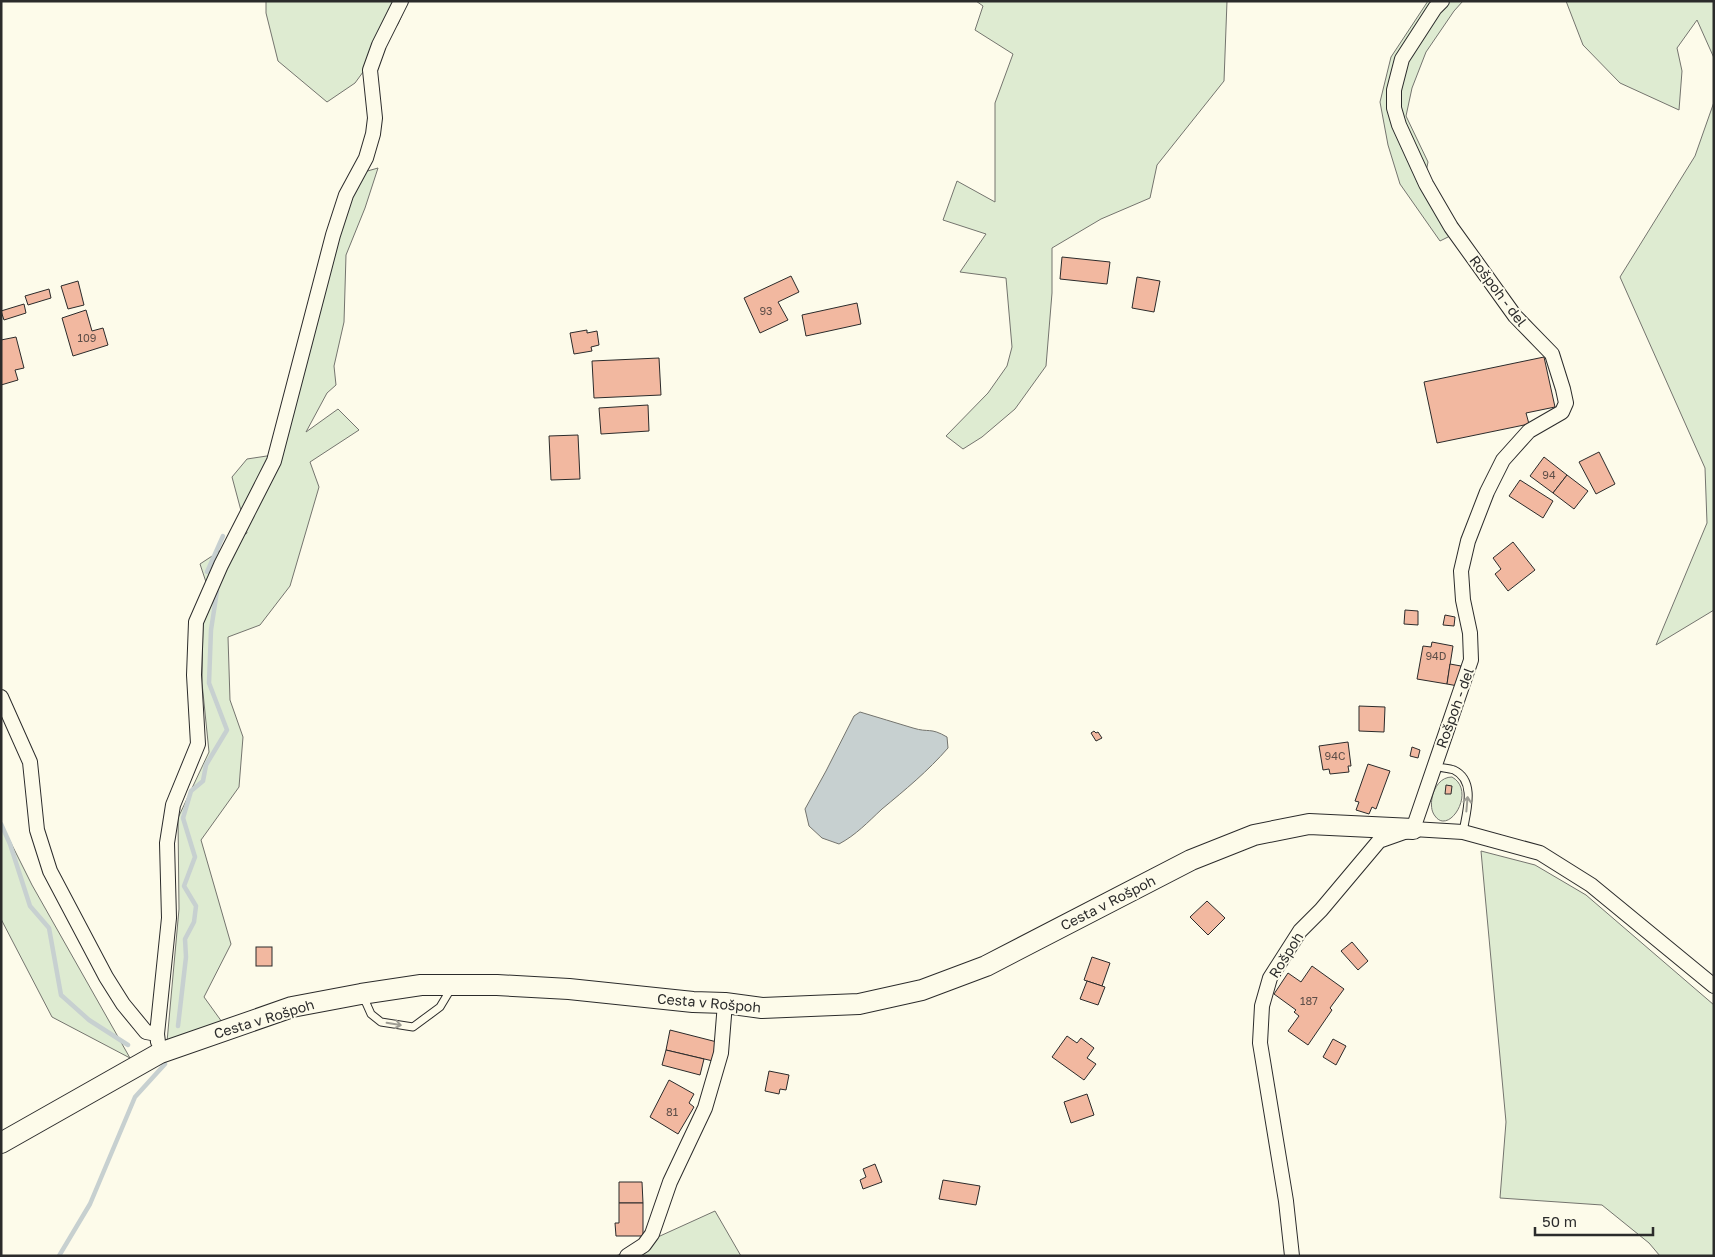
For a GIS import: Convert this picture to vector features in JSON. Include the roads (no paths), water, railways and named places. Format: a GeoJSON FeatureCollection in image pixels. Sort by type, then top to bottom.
{"type":"FeatureCollection","features":[{"type":"Feature","properties":{"kind":"street"},"geometry":{"type":"LineString","coordinates":[[158,1044],[169,918],[167,843],[173,805],[198,744],[194,675],[196,622],[221,565],[274,460],[333,235],[346,196],[366,158],[374,134],[375,118],[370,70],[379,45],[400,1]]}},
{"type":"Feature","properties":{"kind":"street","name":"Rošpoh - del"},"geometry":{"type":"LineString","coordinates":[[1434,766],[1467,677],[1471,660],[1470,633],[1463,600],[1461,571],[1468,541],[1487,492],[1503,460],[1529,431],[1562,412],[1566,403],[1552,354],[1515,316],[1451,227],[1426,184],[1399,125],[1394,108],[1394,90],[1402,59],[1435,8],[1442,1]]}},
{"type":"Feature","properties":{"kind":"street"},"geometry":{"type":"LineString","coordinates":[[1,697],[30,762],[37,830],[50,871],[106,977],[123,1004],[158,1044]]}},
{"type":"Feature","properties":{"kind":"street"},"geometry":{"type":"LineString","coordinates":[[1434,766],[1413,829],[1463,832],[1540,853],[1591,886],[1714,986]]}},
{"type":"Feature","properties":{"kind":"street","name":"Cesta v Rošpoh"},"geometry":{"type":"LineString","coordinates":[[1,1143],[158,1044],[292,1007],[422,985],[498,985],[569,989],[762,1008],[858,1004],[922,990],[986,966],[1190,860],[1254,835],[1309,824],[1413,829]]}},
{"type":"Feature","properties":{"kind":"street","name":"Rošpoh"},"geometry":{"type":"LineString","coordinates":[[1292,1256],[1286,1200],[1260,1043],[1262,1006],[1270,978],[1300,931],[1379,841],[1413,829]]}},
{"type":"Feature","properties":{"kind":"street"},"geometry":{"type":"LineString","coordinates":[[627,1256],[644,1244],[652,1234],[670,1182],[704,1108],[721,1053],[725,1003]]}},
{"type":"Feature","properties":{"kind":"lane"},"geometry":{"type":"LineString","coordinates":[[1434,766],[1454,770],[1467,785],[1469,802],[1463,832]]}},
{"type":"Feature","properties":{"kind":"lane"},"geometry":{"type":"LineString","coordinates":[[361,994],[371,1014],[381,1022],[413,1027],[440,1007],[452,985]]}},
{"type":"Feature","properties":{"kind":"waterway"},"geometry":{"type":"LineString","coordinates":[[207,572],[223,536]]}},
{"type":"Feature","properties":{"kind":"waterway"},"geometry":{"type":"LineString","coordinates":[[178,1026],[186,957],[185,939],[194,922],[196,906],[184,886],[195,857],[183,818],[191,791],[203,781],[206,765],[227,730],[209,683],[211,630],[217,591]]}},
{"type":"Feature","properties":{"kind":"waterway"},"geometry":{"type":"LineString","coordinates":[[1,824],[10,844],[30,906],[49,928],[61,995],[89,1020],[128,1045]]}},
{"type":"Feature","properties":{"kind":"waterway"},"geometry":{"type":"LineString","coordinates":[[59,1256],[90,1204],[135,1097],[165,1064]]}}]}
